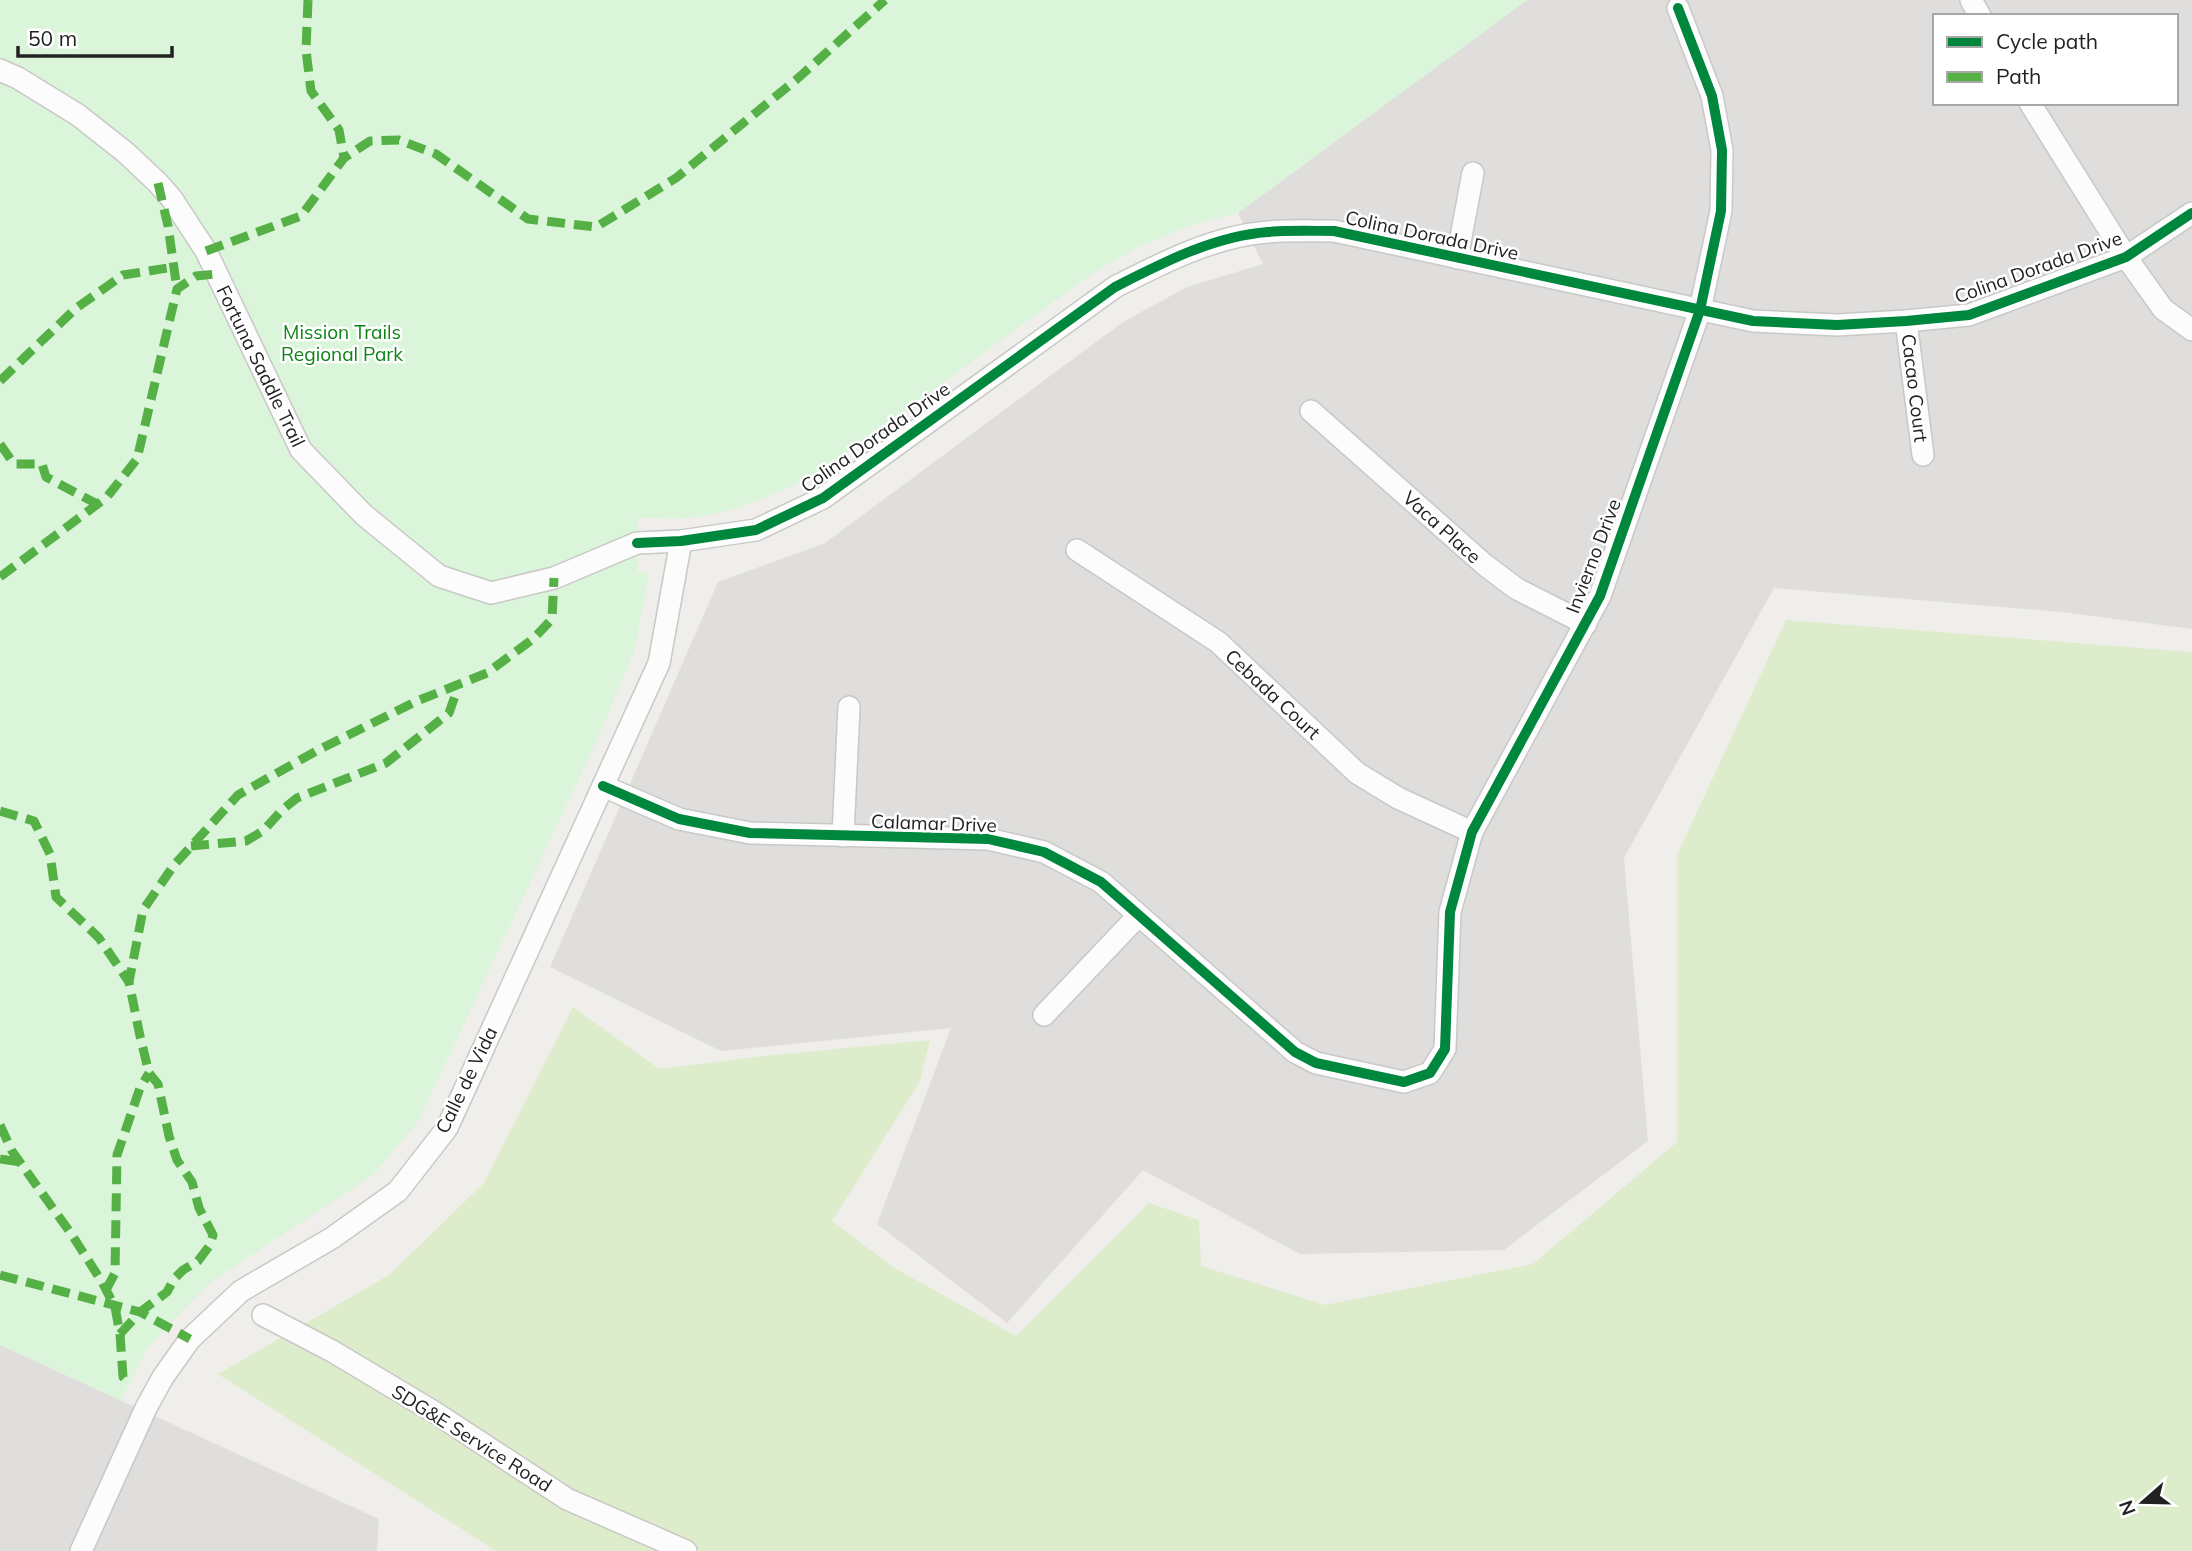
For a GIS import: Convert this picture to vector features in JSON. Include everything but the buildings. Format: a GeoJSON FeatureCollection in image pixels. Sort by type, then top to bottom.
{"type":"FeatureCollection","features":[{"type":"Feature","properties":{"kind":"street","name":"Invierno Drive"},"geometry":{"type":"LineString","coordinates":[[1405,1082],[1430,1073],[1445,1049],[1450,912],[1472,832],[1600,596],[1700,310],[1721,211],[1722,150],[1712,96],[1678,8]]}},
{"type":"Feature","properties":{"kind":"street","name":"Fortuna Saddle Trail"},"geometry":{"type":"LineString","coordinates":[[0,70],[78,115],[125,152],[158,183],[206,251],[301,450],[364,515],[439,576],[491,593],[554,578],[638,543]]}},
{"type":"Feature","properties":{"kind":"street"},"geometry":{"type":"LineString","coordinates":[[2031,105],[2126,257],[2163,309],[2192,330]]}},
{"type":"Feature","properties":{"kind":"street"},"geometry":{"type":"LineString","coordinates":[[1457,258],[1473,173]]}},
{"type":"Feature","properties":{"kind":"street","name":"Colina Dorada Drive"},"geometry":{"type":"LineString","coordinates":[[638,543],[681,541],[756,530],[823,498],[1115,287],[1160,264],[1231,238],[1267,232],[1334,231],[1700,310],[1765,321],[1838,325],[1969,315],[2126,257],[2192,213]]}},
{"type":"Feature","properties":{"kind":"street","name":"Cacao Court"},"geometry":{"type":"LineString","coordinates":[[1906,321],[1923,455]]}},
{"type":"Feature","properties":{"kind":"street","name":"Vaca Place"},"geometry":{"type":"LineString","coordinates":[[1311,411],[1485,565],[1517,589],[1586,624]]}},
{"type":"Feature","properties":{"kind":"street","name":"Calle de Vida"},"geometry":{"type":"LineString","coordinates":[[81,1551],[146,1408],[163,1377],[190,1339],[242,1291],[332,1238],[398,1191],[447,1128],[659,663],[681,541]]}},
{"type":"Feature","properties":{"kind":"street","name":"Cebada Court"},"geometry":{"type":"LineString","coordinates":[[1077,550],[1218,642],[1357,773],[1398,798],[1472,832]]}},
{"type":"Feature","properties":{"kind":"street"},"geometry":{"type":"LineString","coordinates":[[842,836],[849,707]]}},
{"type":"Feature","properties":{"kind":"street","name":"Calamar Drive"},"geometry":{"type":"LineString","coordinates":[[603,786],[679,819],[750,833],[988,839],[1044,852],[1101,882],[1295,1052],[1316,1063],[1405,1082]]}},
{"type":"Feature","properties":{"kind":"street"},"geometry":{"type":"LineString","coordinates":[[1044,1015],[1138,916]]}},
{"type":"Feature","properties":{"kind":"street","name":"SDG&E Service Road"},"geometry":{"type":"LineString","coordinates":[[263,1315],[332,1351],[400,1392],[567,1499],[686,1551]]}},
{"type":"Feature","properties":{"kind":"shaded area"},"geometry":{"type":"Polygon","coordinates":[[[1527,0],[2192,0],[2192,629],[2062,612],[1774,588],[1624,858],[1648,1141],[1504,1250],[1300,1254],[1143,1170],[1007,1323],[877,1224],[951,1028],[721,1051],[550,967],[718,582],[825,543],[1123,322],[1187,287],[1263,264],[1238,213],[1527,0]]]}},
{"type":"Feature","properties":{"kind":"shaded area"},"geometry":{"type":"Polygon","coordinates":[[[0,1345],[379,1519],[377,1551],[0,1551],[0,1345]]]}},
{"type":"Feature","properties":{"kind":"green space","name":"Mission Trails Regional Park"},"geometry":{"type":"Polygon","coordinates":[[[0,0],[1527,0],[1238,213],[1186,227],[1137,248],[1093,273],[832,464],[783,489],[714,514],[674,519],[637,518],[637,572],[649,574],[635,648],[602,729],[419,1120],[374,1174],[207,1285],[147,1349],[121,1400],[0,1345],[0,0]]]}},
{"type":"Feature","properties":{"kind":"green space"},"geometry":{"type":"Polygon","coordinates":[[[1786,620],[2192,652],[2192,1551],[496,1551],[218,1374],[389,1275],[484,1183],[573,1007],[659,1069],[930,1040],[920,1081],[832,1221],[893,1267],[1016,1336],[1149,1203],[1199,1220],[1201,1266],[1325,1305],[1533,1264],[1677,1142],[1677,855],[1786,620]]]}},
{"type":"Feature","properties":{"kind":"marked path"},"geometry":{"type":"LineString","coordinates":[[308,0],[306,50],[311,91],[339,130],[344,158]]}},
{"type":"Feature","properties":{"kind":"marked path"},"geometry":{"type":"LineString","coordinates":[[206,251],[301,216],[344,158],[370,141],[399,140],[436,154],[528,219],[596,227],[676,178],[797,79],[885,0]]}},
{"type":"Feature","properties":{"kind":"marked path"},"geometry":{"type":"LineString","coordinates":[[158,183],[168,226],[177,289]]}},
{"type":"Feature","properties":{"kind":"marked path"},"geometry":{"type":"LineString","coordinates":[[0,381],[75,309],[123,275],[174,267]]}},
{"type":"Feature","properties":{"kind":"marked path"},"geometry":{"type":"LineString","coordinates":[[0,577],[107,497],[137,459],[177,289],[196,276],[216,274]]}},
{"type":"Feature","properties":{"kind":"marked path"},"geometry":{"type":"LineString","coordinates":[[0,444],[14,464],[42,464],[46,477],[97,504]]}},
{"type":"Feature","properties":{"kind":"marked path"},"geometry":{"type":"LineString","coordinates":[[120,1334],[140,1312],[167,1292],[183,1270],[198,1261],[210,1245],[213,1235],[199,1208],[192,1182],[177,1160],[158,1084],[149,1073],[140,1036],[129,982],[143,910],[174,865],[238,795],[318,750],[417,701],[487,673],[533,639],[552,619],[554,578]]}},
{"type":"Feature","properties":{"kind":"marked path"},"geometry":{"type":"LineString","coordinates":[[191,846],[246,841],[263,831],[297,798],[386,763],[449,713],[455,696],[453,686]]}},
{"type":"Feature","properties":{"kind":"marked path"},"geometry":{"type":"LineString","coordinates":[[0,811],[34,821],[50,854],[56,897],[99,938],[129,982]]}},
{"type":"Feature","properties":{"kind":"marked path"},"geometry":{"type":"LineString","coordinates":[[106,1290],[115,1273],[117,1155],[140,1088],[149,1073]]}},
{"type":"Feature","properties":{"kind":"marked path"},"geometry":{"type":"LineString","coordinates":[[0,1125],[12,1151],[72,1235],[115,1307],[123,1377],[128,1382]]}},
{"type":"Feature","properties":{"kind":"marked path"},"geometry":{"type":"LineString","coordinates":[[0,1159],[20,1162]]}},
{"type":"Feature","properties":{"kind":"marked path"},"geometry":{"type":"LineString","coordinates":[[0,1275],[140,1312],[190,1339]]}},
{"type":"Feature","properties":{"kind":"cycle path"},"geometry":{"type":"LineString","coordinates":[[603,786],[679,819],[750,833],[988,839],[1044,852],[1101,882],[1295,1052],[1316,1063],[1404,1082],[1430,1073],[1445,1049],[1450,912],[1472,832],[1600,596],[1700,310],[1721,211],[1722,150],[1712,96],[1678,8]]}},
{"type":"Feature","properties":{"kind":"cycle path"},"geometry":{"type":"LineString","coordinates":[[637,543],[681,541],[756,530],[823,498],[1115,287],[1189,252],[1228,239],[1268,232],[1334,231],[1753,321],[1837,325],[1969,315],[2126,257],[2192,213]]}}]}
